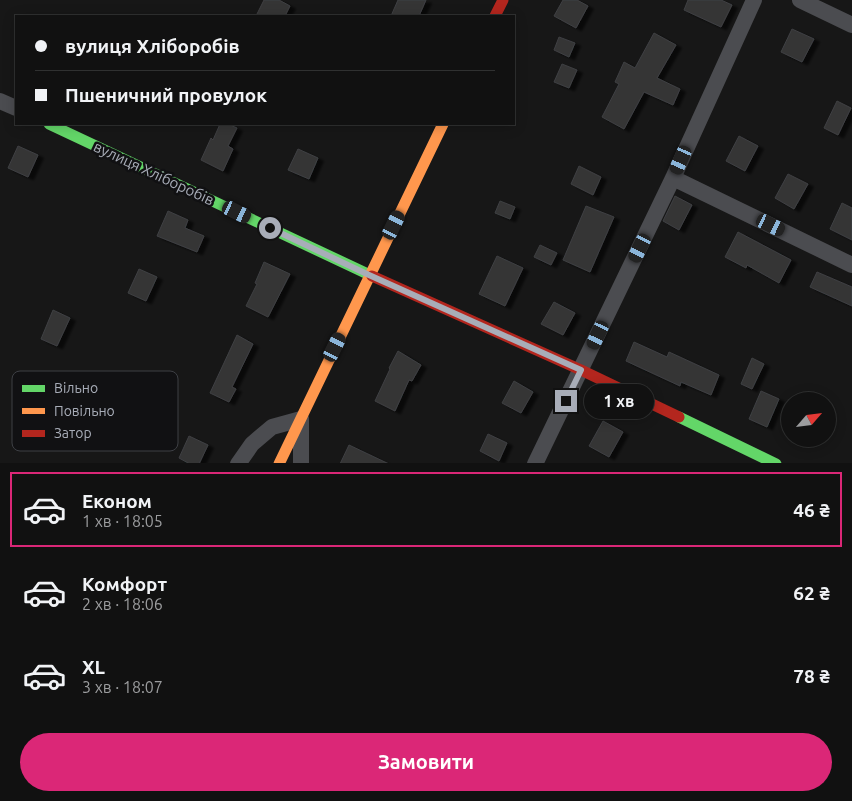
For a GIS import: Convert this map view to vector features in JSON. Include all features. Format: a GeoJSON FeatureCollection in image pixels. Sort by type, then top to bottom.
{"type":"FeatureCollection","features":[{"type":"Feature","properties":{"kind":"street"},"geometry":{"type":"LineString","coordinates":[[496,15],[503,0]]}},
{"type":"Feature","properties":{"kind":"street"},"geometry":{"type":"LineString","coordinates":[[534,463],[673,178],[754,0]]}},
{"type":"Feature","properties":{"kind":"street"},"geometry":{"type":"LineString","coordinates":[[800,0],[852,25]]}},
{"type":"Feature","properties":{"kind":"street"},"geometry":{"type":"LineString","coordinates":[[0,100],[15,108]]}},
{"type":"Feature","properties":{"kind":"street","name":"вулиця Хліборобів"},"geometry":{"type":"LineString","coordinates":[[51,125],[369,275],[581,370],[774,463]]}},
{"type":"Feature","properties":{"kind":"street"},"geometry":{"type":"LineString","coordinates":[[279,463],[443,125]]}},
{"type":"Feature","properties":{"kind":"street"},"geometry":{"type":"LineString","coordinates":[[673,178],[852,265]]}},
{"type":"Feature","properties":{"kind":"street"},"geometry":{"type":"LineString","coordinates":[[239,463],[252,444],[272,427],[300,419]]}},
{"type":"Feature","properties":{"kind":"street"},"geometry":{"type":"LineString","coordinates":[[300,419],[301,463]]}},
{"type":"Feature","properties":{"kind":"building"},"geometry":{"type":"Polygon","coordinates":[[[264,0],[279,0],[290,6],[286,15],[256,15],[264,0]]]}},
{"type":"Feature","properties":{"kind":"building"},"geometry":{"type":"Polygon","coordinates":[[[398,0],[426,0],[419,15],[391,15],[398,0]]]}},
{"type":"Feature","properties":{"kind":"building"},"geometry":{"type":"Polygon","coordinates":[[[563,0],[577,0],[588,6],[576,28],[554,16],[563,0]]]}},
{"type":"Feature","properties":{"kind":"building"},"geometry":{"type":"Polygon","coordinates":[[[688,0],[721,0],[732,5],[721,27],[684,10],[688,0]]]}},
{"type":"Feature","properties":{"kind":"building"},"geometry":{"type":"Polygon","coordinates":[[[792,29],[814,39],[802,62],[781,52],[792,29]]]}},
{"type":"Feature","properties":{"kind":"building"},"geometry":{"type":"Polygon","coordinates":[[[654,33],[676,45],[657,78],[680,89],[673,105],[644,92],[624,129],[602,117],[619,84],[615,82],[624,62],[635,68],[654,33]]]}},
{"type":"Feature","properties":{"kind":"building"},"geometry":{"type":"Polygon","coordinates":[[[559,37],[575,43],[569,57],[554,50],[559,37]]]}},
{"type":"Feature","properties":{"kind":"building"},"geometry":{"type":"Polygon","coordinates":[[[562,64],[577,70],[569,88],[554,82],[562,64]]]}},
{"type":"Feature","properties":{"kind":"building"},"geometry":{"type":"Polygon","coordinates":[[[837,101],[851,108],[838,135],[824,128],[837,101]]]}},
{"type":"Feature","properties":{"kind":"building"},"geometry":{"type":"Polygon","coordinates":[[[220,125],[230,125],[237,128],[228,146],[233,149],[223,171],[201,160],[211,138],[213,140],[220,125]]]}},
{"type":"Feature","properties":{"kind":"building"},"geometry":{"type":"Polygon","coordinates":[[[739,136],[758,146],[745,171],[726,161],[739,136]]]}},
{"type":"Feature","properties":{"kind":"building"},"geometry":{"type":"Polygon","coordinates":[[[18,146],[38,155],[28,177],[8,168],[18,146]]]}},
{"type":"Feature","properties":{"kind":"building"},"geometry":{"type":"Polygon","coordinates":[[[298,149],[318,158],[309,179],[288,170],[298,149]]]}},
{"type":"Feature","properties":{"kind":"building"},"geometry":{"type":"Polygon","coordinates":[[[579,166],[601,177],[593,195],[571,184],[579,166]]]}},
{"type":"Feature","properties":{"kind":"building"},"geometry":{"type":"Polygon","coordinates":[[[788,174],[808,184],[794,209],[775,198],[788,174]]]}},
{"type":"Feature","properties":{"kind":"building"},"geometry":{"type":"Polygon","coordinates":[[[675,196],[692,205],[679,230],[663,221],[675,196]]]}},
{"type":"Feature","properties":{"kind":"building"},"geometry":{"type":"Polygon","coordinates":[[[500,201],[515,207],[510,219],[495,213],[500,201]]]}},
{"type":"Feature","properties":{"kind":"building"},"geometry":{"type":"Polygon","coordinates":[[[842,203],[852,208],[852,240],[830,229],[842,203]]]}},
{"type":"Feature","properties":{"kind":"building"},"geometry":{"type":"Polygon","coordinates":[[[586,206],[614,217],[590,272],[563,260],[586,206]]]}},
{"type":"Feature","properties":{"kind":"building"},"geometry":{"type":"Polygon","coordinates":[[[168,211],[188,220],[185,228],[204,236],[197,252],[157,236],[168,211]]]}},
{"type":"Feature","properties":{"kind":"building"},"geometry":{"type":"Polygon","coordinates":[[[738,232],[791,260],[779,283],[747,265],[746,268],[725,257],[738,232]]]}},
{"type":"Feature","properties":{"kind":"building"},"geometry":{"type":"Polygon","coordinates":[[[540,245],[557,253],[551,265],[534,257],[540,245]]]}},
{"type":"Feature","properties":{"kind":"building"},"geometry":{"type":"Polygon","coordinates":[[[497,256],[523,268],[505,306],[479,294],[497,256]]]}},
{"type":"Feature","properties":{"kind":"building"},"geometry":{"type":"Polygon","coordinates":[[[264,262],[290,274],[268,317],[246,306],[257,284],[255,283],[264,262]]]}},
{"type":"Feature","properties":{"kind":"building"},"geometry":{"type":"Polygon","coordinates":[[[139,269],[157,277],[146,301],[128,293],[139,269]]]}},
{"type":"Feature","properties":{"kind":"building"},"geometry":{"type":"Polygon","coordinates":[[[817,272],[852,287],[852,306],[810,287],[817,272]]]}},
{"type":"Feature","properties":{"kind":"building"},"geometry":{"type":"Polygon","coordinates":[[[554,302],[575,313],[563,335],[541,324],[554,302]]]}},
{"type":"Feature","properties":{"kind":"building"},"geometry":{"type":"Polygon","coordinates":[[[53,310],[70,318],[57,346],[41,339],[53,310]]]}},
{"type":"Feature","properties":{"kind":"building"},"geometry":{"type":"Polygon","coordinates":[[[237,335],[253,344],[232,387],[236,389],[229,402],[210,393],[237,335]]]}},
{"type":"Feature","properties":{"kind":"building"},"geometry":{"type":"Polygon","coordinates":[[[634,342],[667,357],[669,352],[719,375],[711,395],[681,382],[680,386],[626,361],[634,342]]]}},
{"type":"Feature","properties":{"kind":"building"},"geometry":{"type":"Polygon","coordinates":[[[398,351],[421,365],[412,381],[409,380],[395,411],[375,401],[398,351]]]}},
{"type":"Feature","properties":{"kind":"building"},"geometry":{"type":"Polygon","coordinates":[[[752,358],[764,364],[752,389],[741,384],[752,358]]]}},
{"type":"Feature","properties":{"kind":"building"},"geometry":{"type":"Polygon","coordinates":[[[514,381],[533,392],[521,413],[502,403],[514,381]]]}},
{"type":"Feature","properties":{"kind":"building"},"geometry":{"type":"Polygon","coordinates":[[[761,391],[779,399],[767,427],[749,419],[761,391]]]}},
{"type":"Feature","properties":{"kind":"building"},"geometry":{"type":"Polygon","coordinates":[[[603,421],[623,432],[609,457],[589,446],[603,421]]]}},
{"type":"Feature","properties":{"kind":"building"},"geometry":{"type":"Polygon","coordinates":[[[488,434],[507,443],[499,461],[480,451],[488,434]]]}},
{"type":"Feature","properties":{"kind":"building"},"geometry":{"type":"Polygon","coordinates":[[[189,436],[208,445],[199,463],[188,463],[179,458],[189,436]]]}},
{"type":"Feature","properties":{"kind":"building"},"geometry":{"type":"Polygon","coordinates":[[[349,445],[387,463],[340,463],[349,445]]]}},
{"type":"Feature","properties":{"kind":"traffic: fast"},"geometry":{"type":"LineString","coordinates":[[51,125],[372,276]]}},
{"type":"Feature","properties":{"kind":"traffic: fast"},"geometry":{"type":"LineString","coordinates":[[679,417],[774,463]]}},
{"type":"Feature","properties":{"kind":"traffic: slow"},"geometry":{"type":"LineString","coordinates":[[279,463],[443,125]]}},
{"type":"Feature","properties":{"kind":"traffic: jam"},"geometry":{"type":"LineString","coordinates":[[496,15],[503,0]]}},
{"type":"Feature","properties":{"kind":"traffic: jam"},"geometry":{"type":"LineString","coordinates":[[372,276],[581,370],[679,417]]}},
{"type":"Feature","properties":{"kind":"route"},"geometry":{"type":"LineString","coordinates":[[270,228],[369,275],[581,370],[566,401]]}}]}
